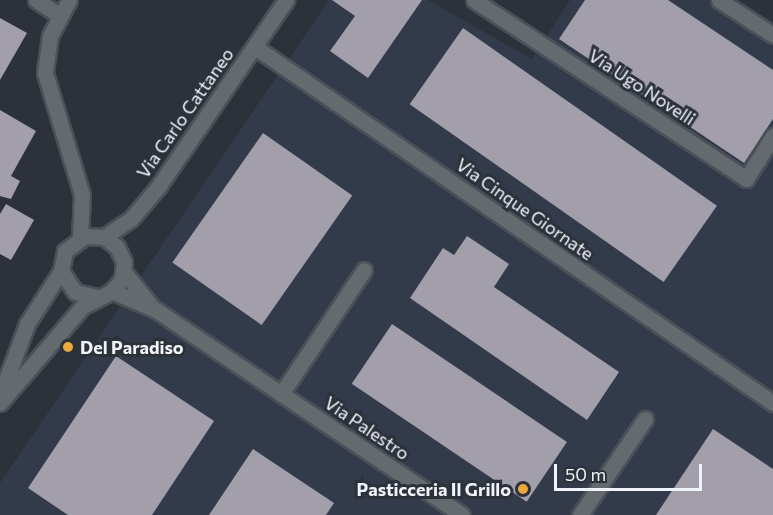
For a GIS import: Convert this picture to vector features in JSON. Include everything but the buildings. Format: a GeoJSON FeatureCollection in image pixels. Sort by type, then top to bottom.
{"type":"FeatureCollection","features":[{"type":"Feature","properties":{"kind":"street"},"geometry":{"type":"LineString","coordinates":[[36,0],[59,15]]}},
{"type":"Feature","properties":{"kind":"street"},"geometry":{"type":"LineString","coordinates":[[69,0],[59,15],[46,56],[46,83],[82,195],[80,238]]}},
{"type":"Feature","properties":{"kind":"street","name":"Via Carlo Cattaneo"},"geometry":{"type":"LineString","coordinates":[[104,237],[131,219],[158,187],[286,0]]}},
{"type":"Feature","properties":{"kind":"street","name":"Via Ugo Novelli"},"geometry":{"type":"LineString","coordinates":[[474,0],[746,179],[773,136]]}},
{"type":"Feature","properties":{"kind":"street"},"geometry":{"type":"LineString","coordinates":[[719,0],[773,35]]}},
{"type":"Feature","properties":{"kind":"street","name":"Via Cinque Giornate"},"geometry":{"type":"LineString","coordinates":[[255,47],[773,403]]}},
{"type":"Feature","properties":{"kind":"street"},"geometry":{"type":"LineString","coordinates":[[0,396],[27,324],[60,271],[65,251],[80,238],[104,237],[122,254],[124,272],[112,291],[97,297],[74,315],[0,403]]}},
{"type":"Feature","properties":{"kind":"street"},"geometry":{"type":"LineString","coordinates":[[280,394],[364,270]]}},
{"type":"Feature","properties":{"kind":"street"},"geometry":{"type":"LineString","coordinates":[[60,271],[75,292],[97,297]]}},
{"type":"Feature","properties":{"kind":"street","name":"Via Palestro"},"geometry":{"type":"LineString","coordinates":[[124,272],[154,309]]}},
{"type":"Feature","properties":{"kind":"street","name":"Via Palestro"},"geometry":{"type":"LineString","coordinates":[[112,291],[154,309],[462,515]]}},
{"type":"Feature","properties":{"kind":"street"},"geometry":{"type":"LineString","coordinates":[[580,515],[645,419]]}},
{"type":"Feature","properties":{"kind":"shaded area"},"geometry":{"type":"Polygon","coordinates":[[[329,0],[428,0],[532,59],[570,0],[729,0],[773,30],[773,515],[0,515],[0,483],[329,0]]]}},
{"type":"Feature","properties":{"kind":"place","name":"Del Paradiso"},"geometry":{"type":"Point","coordinates":[68,347]}},
{"type":"Feature","properties":{"kind":"place","name":"Pasticceria Il Grillo"},"geometry":{"type":"Point","coordinates":[523,489]}}]}
